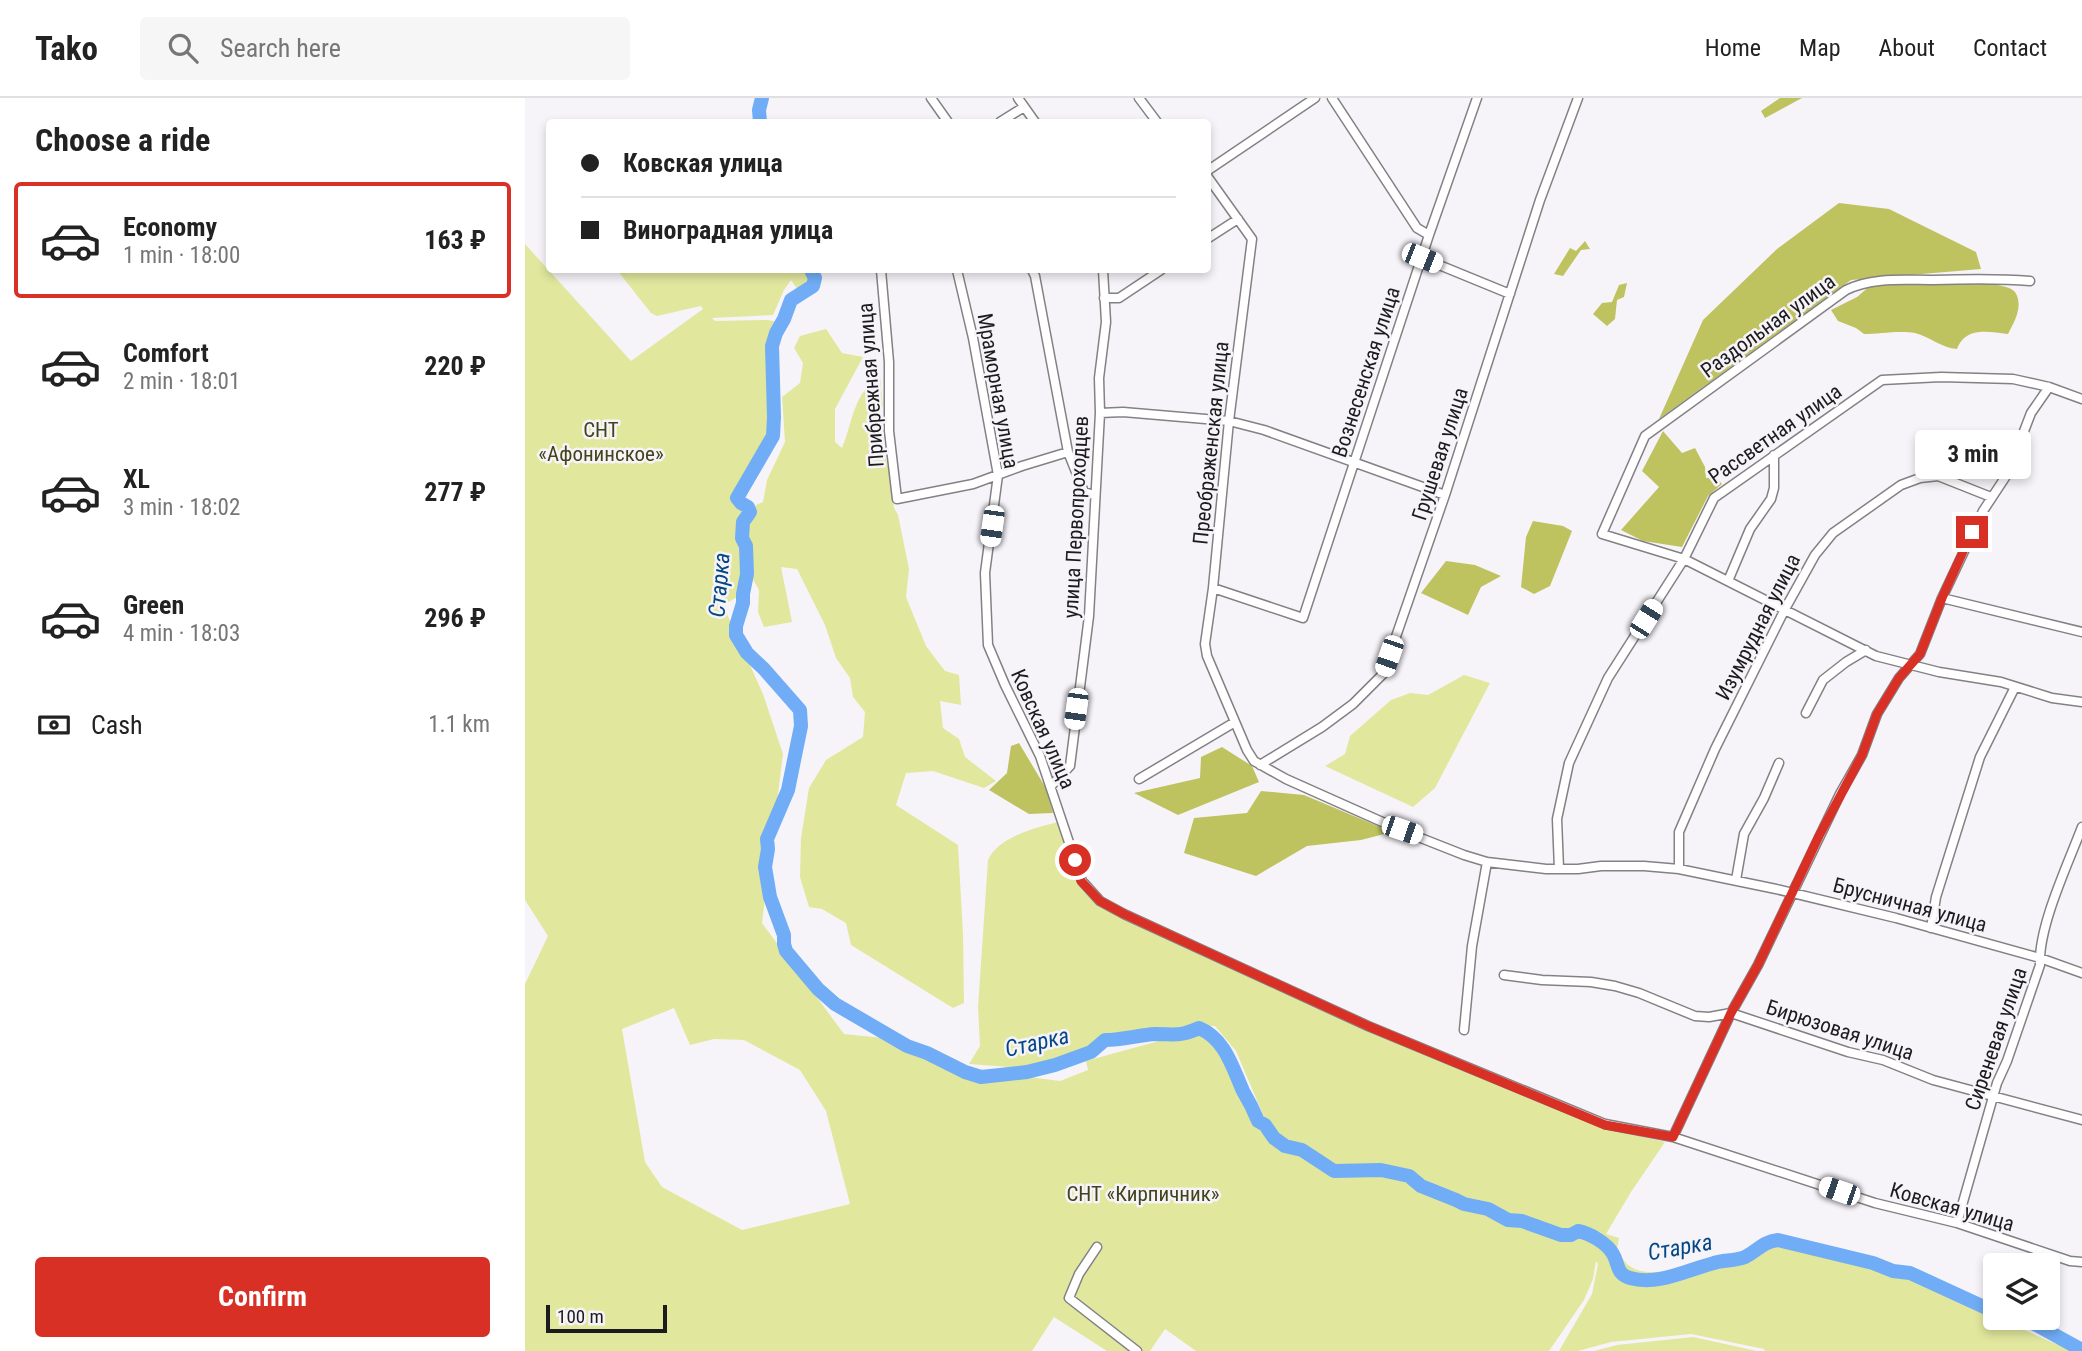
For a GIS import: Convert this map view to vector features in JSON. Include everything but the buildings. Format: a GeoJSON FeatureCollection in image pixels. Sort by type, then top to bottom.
{"type":"FeatureCollection","features":[{"type":"Feature","properties":{"kind":"street"},"geometry":{"type":"LineString","coordinates":[[931,98],[946,119]]}},
{"type":"Feature","properties":{"kind":"street"},"geometry":{"type":"LineString","coordinates":[[1018,98],[1033,119]]}},
{"type":"Feature","properties":{"kind":"street"},"geometry":{"type":"LineString","coordinates":[[1139,98],[1155,119]]}},
{"type":"Feature","properties":{"kind":"street"},"geometry":{"type":"LineString","coordinates":[[1211,171],[1315,98]]}},
{"type":"Feature","properties":{"kind":"street"},"geometry":{"type":"LineString","coordinates":[[1332,98],[1417,228],[1429,235]]}},
{"type":"Feature","properties":{"kind":"street","name":"Вознесенская улица"},"geometry":{"type":"LineString","coordinates":[[1213,588],[1303,618],[1477,98]]}},
{"type":"Feature","properties":{"kind":"street","name":"Грушевая улица"},"geometry":{"type":"LineString","coordinates":[[1260,765],[1322,727],[1353,704],[1383,674],[1445,495],[1540,200],[1578,98]]}},
{"type":"Feature","properties":{"kind":"street"},"geometry":{"type":"LineString","coordinates":[[1005,119],[1024,107]]}},
{"type":"Feature","properties":{"kind":"street","name":"Преображенская улица"},"geometry":{"type":"LineString","coordinates":[[1211,180],[1252,239],[1205,643],[1207,656],[1247,750],[1260,765]]}},
{"type":"Feature","properties":{"kind":"street"},"geometry":{"type":"LineString","coordinates":[[1211,236],[1238,219]]}},
{"type":"Feature","properties":{"kind":"street"},"geometry":{"type":"LineString","coordinates":[[1422,258],[1510,294]]}},
{"type":"Feature","properties":{"kind":"street","name":"Прибрежная улица"},"geometry":{"type":"LineString","coordinates":[[881,273],[889,362],[889,431],[897,499],[973,484],[998,475]]}},
{"type":"Feature","properties":{"kind":"street","name":"Мраморная улица"},"geometry":{"type":"LineString","coordinates":[[958,273],[998,475],[985,573],[988,645]]}},
{"type":"Feature","properties":{"kind":"street"},"geometry":{"type":"LineString","coordinates":[[1033,273],[1067,452],[1084,492],[1095,495]]}},
{"type":"Feature","properties":{"kind":"street","name":"улица Первопроходцев"},"geometry":{"type":"LineString","coordinates":[[1051,786],[1070,766],[1089,616],[1100,414],[1098,378],[1106,322],[1104,273]]}},
{"type":"Feature","properties":{"kind":"street"},"geometry":{"type":"LineString","coordinates":[[1104,298],[1119,298],[1156,273]]}},
{"type":"Feature","properties":{"kind":"street","name":"Раздольная улица"},"geometry":{"type":"LineString","coordinates":[[1684,559],[1602,534],[1645,436],[1846,290],[1881,281],[2001,278],[2030,281]]}},
{"type":"Feature","properties":{"kind":"street","name":"Рассветная улица"},"geometry":{"type":"LineString","coordinates":[[1559,869],[1557,819],[1569,763],[1608,678],[1684,559],[1714,498],[1882,380],[1931,377],[2013,379],[2082,398]]}},
{"type":"Feature","properties":{"kind":"street"},"geometry":{"type":"LineString","coordinates":[[1673,1137],[1731,1013],[1758,965],[1840,794],[1862,755],[1877,714],[1899,678],[1920,654],[1942,598],[1983,511],[2008,473],[2031,413],[2049,387]]}},
{"type":"Feature","properties":{"kind":"street"},"geometry":{"type":"LineString","coordinates":[[1100,414],[1123,412],[1229,421],[1264,430],[1445,495]]}},
{"type":"Feature","properties":{"kind":"street"},"geometry":{"type":"LineString","coordinates":[[998,475],[1067,452]]}},
{"type":"Feature","properties":{"kind":"street"},"geometry":{"type":"LineString","coordinates":[[1728,581],[1750,529],[1771,499],[1774,488],[1774,455]]}},
{"type":"Feature","properties":{"kind":"street","name":"Изумрудная улица"},"geometry":{"type":"LineString","coordinates":[[1679,869],[1679,832],[1715,749],[1785,609],[1815,555],[1833,533],[1901,485],[1920,478],[1938,476],[1991,497]]}},
{"type":"Feature","properties":{"kind":"street"},"geometry":{"type":"LineString","coordinates":[[1684,559],[1876,656],[1939,672],[2001,682],[2052,698],[2082,702]]}},
{"type":"Feature","properties":{"kind":"street"},"geometry":{"type":"LineString","coordinates":[[1942,598],[2082,632]]}},
{"type":"Feature","properties":{"kind":"street","name":"Ковская улица"},"geometry":{"type":"LineString","coordinates":[[988,645],[1040,756],[1081,881],[1100,901],[1368,1026],[1605,1125],[1673,1137],[1875,1203],[1957,1223],[2070,1261],[2082,1262]]}},
{"type":"Feature","properties":{"kind":"street"},"geometry":{"type":"LineString","coordinates":[[1807,713],[1823,680],[1866,650]]}},
{"type":"Feature","properties":{"kind":"street"},"geometry":{"type":"LineString","coordinates":[[1931,928],[1936,897],[1980,757],[2015,687]]}},
{"type":"Feature","properties":{"kind":"street"},"geometry":{"type":"LineString","coordinates":[[1139,779],[1235,722]]}},
{"type":"Feature","properties":{"kind":"street"},"geometry":{"type":"LineString","coordinates":[[1736,880],[1744,834],[1780,763]]}},
{"type":"Feature","properties":{"kind":"street","name":"Брусничная улица"},"geometry":{"type":"LineString","coordinates":[[1260,765],[1398,829],[1487,862],[1559,869],[1601,866],[1679,869],[1736,880],[1931,928],[2040,958],[2082,973]]}},
{"type":"Feature","properties":{"kind":"street","name":"Сиреневая улица"},"geometry":{"type":"LineString","coordinates":[[1957,1223],[1993,1096],[2040,965],[2040,948],[2057,890],[2082,827]]}},
{"type":"Feature","properties":{"kind":"street"},"geometry":{"type":"LineString","coordinates":[[1464,1030],[1472,946],[1487,862]]}},
{"type":"Feature","properties":{"kind":"street","name":"Бирюзовая улица"},"geometry":{"type":"LineString","coordinates":[[1504,975],[1615,986],[1695,1016],[1709,1017],[1731,1013],[1848,1052],[1883,1060],[1933,1080],[2082,1120]]}},
{"type":"Feature","properties":{"kind":"street"},"geometry":{"type":"LineString","coordinates":[[1097,1247],[1079,1274],[1069,1298],[1137,1351]]}},
{"type":"Feature","properties":{"kind":"green space"},"geometry":{"type":"Polygon","coordinates":[[[1780,98],[1802,98],[1765,118],[1761,111],[1780,98]]]}},
{"type":"Feature","properties":{"kind":"green space"},"geometry":{"type":"Polygon","coordinates":[[[1839,203],[1889,209],[1976,252],[1981,269],[1851,280],[1659,419],[1703,320],[1777,249],[1839,203]]]}},
{"type":"Feature","properties":{"kind":"green space"},"geometry":{"type":"Polygon","coordinates":[[[1585,241],[1590,249],[1581,250],[1563,276],[1554,274],[1570,248],[1576,251],[1585,241]]]}},
{"type":"Feature","properties":{"kind":"green space"},"geometry":{"type":"Polygon","coordinates":[[[525,244],[546,267],[546,273],[551,273],[631,361],[703,309],[701,306],[657,316],[651,313],[619,273],[811,273],[812,285],[800,293],[791,280],[773,315],[712,318],[715,321],[780,322],[769,345],[770,372],[773,375],[773,436],[737,498],[750,512],[743,522],[742,538],[746,546],[747,574],[743,594],[723,605],[763,694],[783,754],[762,923],[844,1034],[894,1039],[962,1068],[1060,1081],[1088,1070],[1086,1061],[1159,1041],[1155,1034],[1177,1036],[1199,1028],[1221,1046],[1258,1121],[1265,1125],[1274,1138],[1285,1146],[1302,1150],[1334,1171],[1350,1170],[1335,1170],[1304,1148],[1286,1144],[1276,1137],[1267,1124],[1236,1051],[1215,1026],[1191,1025],[1135,1035],[1104,1036],[1089,1049],[1021,1068],[969,1064],[980,1046],[978,1007],[988,860],[1008,839],[1058,822],[1079,882],[1099,904],[1382,1035],[1601,1127],[1665,1142],[1606,1234],[1619,1238],[1617,1249],[1627,1264],[1636,1269],[1647,1272],[1673,1270],[1720,1256],[1726,1262],[1745,1260],[1766,1244],[1778,1243],[1873,1266],[1983,1312],[1983,1330],[2024,1330],[2072,1351],[1765,1351],[1691,1334],[1611,1342],[1578,1351],[1559,1351],[1592,1294],[1598,1264],[1596,1261],[1593,1279],[1584,1300],[1549,1351],[1196,1351],[1165,1329],[1150,1351],[1107,1351],[1054,1317],[1032,1351],[525,1351],[525,984],[548,936],[525,900],[525,244]],[[674,1008],[622,1029],[645,1162],[662,1187],[742,1230],[850,1204],[826,1111],[800,1070],[744,1040],[714,1039],[690,1045],[674,1008]],[[1381,1168],[1362,1169],[1409,1176],[1421,1186],[1464,1204],[1488,1209],[1508,1219],[1551,1231],[1489,1208],[1465,1203],[1422,1185],[1410,1175],[1381,1168]]]}},
{"type":"Feature","properties":{"kind":"green space"},"geometry":{"type":"Polygon","coordinates":[[[1967,282],[2009,288],[2018,297],[2017,314],[2008,334],[1978,332],[1966,337],[1957,349],[1915,333],[1864,334],[1838,321],[1831,310],[1857,297],[1871,285],[1967,282]]]}},
{"type":"Feature","properties":{"kind":"green space"},"geometry":{"type":"Polygon","coordinates":[[[1627,283],[1624,297],[1617,300],[1615,319],[1607,326],[1593,314],[1602,303],[1612,302],[1619,285],[1627,283]]]}},
{"type":"Feature","properties":{"kind":"green space"},"geometry":{"type":"Polygon","coordinates":[[[826,329],[842,353],[863,357],[835,409],[835,442],[842,448],[859,399],[871,383],[880,377],[883,407],[869,411],[866,421],[880,430],[894,508],[898,515],[909,569],[906,597],[926,646],[945,671],[959,675],[961,705],[940,701],[943,728],[959,739],[965,757],[996,781],[984,788],[933,771],[906,773],[896,805],[958,845],[964,1003],[953,1008],[851,945],[846,923],[822,909],[809,907],[800,877],[801,838],[809,788],[826,760],[863,737],[865,712],[853,697],[850,678],[836,658],[825,625],[797,569],[781,567],[792,622],[764,627],[758,612],[759,590],[752,578],[751,544],[746,539],[748,523],[756,505],[763,502],[767,480],[785,442],[782,397],[800,383],[803,363],[794,348],[800,336],[826,329]]]}},
{"type":"Feature","properties":{"kind":"green space"},"geometry":{"type":"Polygon","coordinates":[[[1663,431],[1682,453],[1695,448],[1705,467],[1706,478],[1716,477],[1722,484],[1708,496],[1682,547],[1643,541],[1621,530],[1659,487],[1642,471],[1663,431]]]}},
{"type":"Feature","properties":{"kind":"green space"},"geometry":{"type":"Polygon","coordinates":[[[1533,521],[1563,526],[1572,531],[1550,586],[1534,594],[1521,587],[1526,537],[1533,521]]]}},
{"type":"Feature","properties":{"kind":"green space"},"geometry":{"type":"Polygon","coordinates":[[[1446,561],[1475,565],[1501,576],[1481,587],[1468,615],[1421,593],[1446,561]]]}},
{"type":"Feature","properties":{"kind":"green space"},"geometry":{"type":"Polygon","coordinates":[[[1464,675],[1490,683],[1435,788],[1413,807],[1325,766],[1345,754],[1350,736],[1391,700],[1410,693],[1428,695],[1464,675]]]}},
{"type":"Feature","properties":{"kind":"green space"},"geometry":{"type":"Polygon","coordinates":[[[1019,743],[1047,790],[1053,813],[1029,814],[989,790],[1007,773],[1011,746],[1019,743]]]}},
{"type":"Feature","properties":{"kind":"green space"},"geometry":{"type":"Polygon","coordinates":[[[1222,747],[1252,766],[1259,782],[1178,815],[1134,793],[1200,778],[1201,757],[1222,747]]]}},
{"type":"Feature","properties":{"kind":"green space"},"geometry":{"type":"Polygon","coordinates":[[[1261,791],[1304,795],[1392,832],[1361,840],[1307,846],[1256,876],[1184,853],[1194,818],[1247,813],[1261,791]]]}},
{"type":"Feature","properties":{"kind":"green space"},"geometry":{"type":"Polygon","coordinates":[[[1693,1337],[1757,1351],[1594,1351],[1617,1345],[1693,1337]]]}},
{"type":"Feature","properties":{"kind":"waterway","name":"Старка"},"geometry":{"type":"LineString","coordinates":[[760,119],[762,98]]}},
{"type":"Feature","properties":{"kind":"waterway","name":"Старка"},"geometry":{"type":"LineString","coordinates":[[812,273],[815,278],[813,286],[791,300],[776,333],[772,346],[773,436],[737,498],[750,512],[743,522],[742,538],[746,546],[747,574],[736,635],[747,653],[800,710],[801,726],[788,790],[767,839],[765,867],[770,897],[784,935],[786,951],[818,989],[835,1004],[907,1046],[981,1077],[1027,1072],[1055,1065],[1091,1052],[1105,1040],[1182,1034],[1199,1028],[1221,1046],[1258,1121],[1285,1146],[1302,1150],[1334,1171],[1381,1170],[1409,1176],[1421,1186],[1464,1204],[1488,1209],[1508,1220],[1522,1221],[1561,1235],[1571,1235],[1578,1231],[1587,1234],[1607,1246],[1620,1271],[1630,1278],[1662,1279],[1714,1263],[1745,1257],[1764,1244],[1778,1240],[1873,1263],[1893,1271],[1910,1273],[1983,1306]]}},
{"type":"Feature","properties":{"kind":"waterway","name":"Старка"},"geometry":{"type":"LineString","coordinates":[[2045,1330],[2082,1350]]}},
{"type":"Feature","properties":{"kind":"route"},"geometry":{"type":"LineString","coordinates":[[1075,860],[1081,881],[1100,901],[1124,914],[1368,1026],[1605,1125],[1673,1137],[1706,1063],[1758,965],[1808,857],[1862,755],[1877,714],[1899,678],[1920,654],[1972,532]]}},
{"type":"Feature","properties":{"kind":"park label","name":"СНТ «Афонинское»"},"geometry":{"type":"Point","coordinates":[601,442]}},
{"type":"Feature","properties":{"kind":"park label","name":"СНТ «Кирпичник»"},"geometry":{"type":"Point","coordinates":[1143,1194]}}]}
